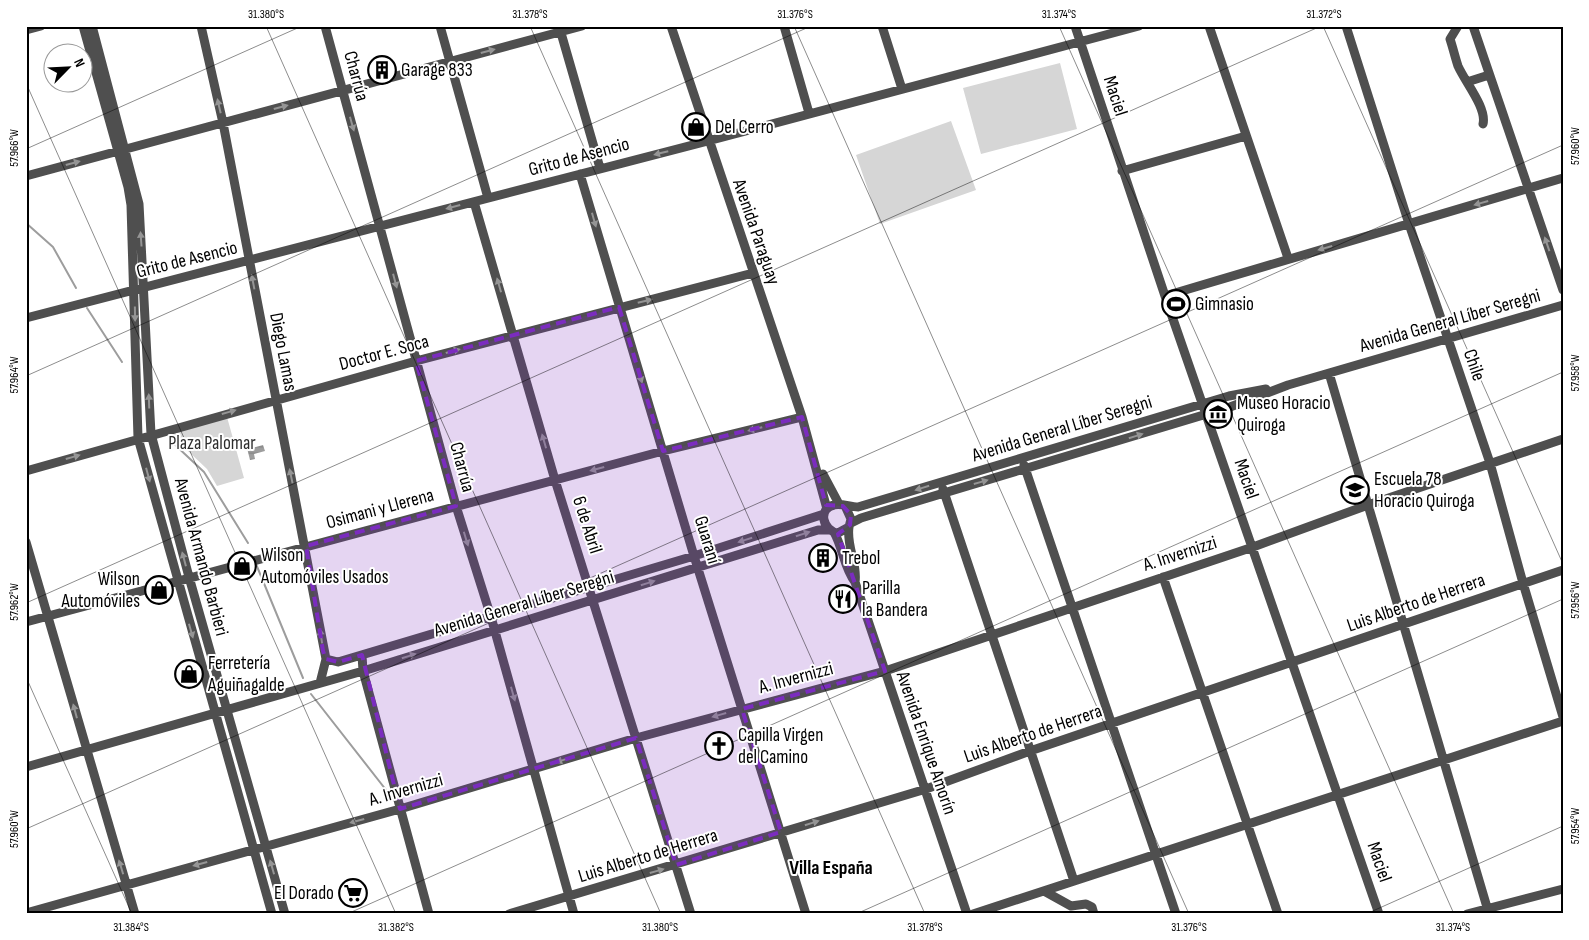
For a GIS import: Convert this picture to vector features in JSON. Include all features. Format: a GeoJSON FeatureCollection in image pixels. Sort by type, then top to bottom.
{"type":"FeatureCollection","features":[{"type":"Feature","properties":{"kind":"street"},"geometry":{"type":"LineString","coordinates":[[26,30],[41,26]]}},
{"type":"Feature","properties":{"kind":"street","name":"Avenida Armando Barbieri"},"geometry":{"type":"LineString","coordinates":[[84,26],[139,204],[151,434],[189,577],[285,914]]}},
{"type":"Feature","properties":{"kind":"street","name":"Avenida Armando Barbieri"},"geometry":{"type":"LineString","coordinates":[[92,26],[122,150],[131,205],[138,438],[272,914]]}},
{"type":"Feature","properties":{"kind":"street","name":"Diego Lamas"},"geometry":{"type":"LineString","coordinates":[[201,26],[223,123],[275,399],[306,546],[323,651],[326,659],[320,683]]}},
{"type":"Feature","properties":{"kind":"street","name":"Charrúa"},"geometry":{"type":"LineString","coordinates":[[325,26],[456,506],[491,617],[574,914]]}},
{"type":"Feature","properties":{"kind":"street"},"geometry":{"type":"LineString","coordinates":[[440,26],[488,198]]}},
{"type":"Feature","properties":{"kind":"street"},"geometry":{"type":"LineString","coordinates":[[26,176],[450,62],[559,29],[582,26]]}},
{"type":"Feature","properties":{"kind":"street","name":"Avenida Paraguay"},"geometry":{"type":"LineString","coordinates":[[671,26],[802,417],[812,449],[826,512]]}},
{"type":"Feature","properties":{"kind":"street"},"geometry":{"type":"LineString","coordinates":[[784,26],[809,113]]}},
{"type":"Feature","properties":{"kind":"street"},"geometry":{"type":"LineString","coordinates":[[882,26],[902,88]]}},
{"type":"Feature","properties":{"kind":"street","name":"Maciel"},"geometry":{"type":"LineString","coordinates":[[1075,26],[1122,171],[1379,914]]}},
{"type":"Feature","properties":{"kind":"street","name":"Grito de Asencio"},"geometry":{"type":"LineString","coordinates":[[26,318],[708,141],[1139,26]]}},
{"type":"Feature","properties":{"kind":"street"},"geometry":{"type":"LineString","coordinates":[[1209,26],[1288,258]]}},
{"type":"Feature","properties":{"kind":"street","name":"Chile"},"geometry":{"type":"LineString","coordinates":[[1346,26],[1409,224],[1490,463],[1523,584],[1563,717]]}},
{"type":"Feature","properties":{"kind":"street"},"geometry":{"type":"LineString","coordinates":[[1458,26],[1450,39],[1459,67],[1481,110],[1484,119],[1483,124]]}},
{"type":"Feature","properties":{"kind":"street"},"geometry":{"type":"LineString","coordinates":[[1472,26],[1563,290]]}},
{"type":"Feature","properties":{"kind":"street"},"geometry":{"type":"LineString","coordinates":[[559,29],[600,168]]}},
{"type":"Feature","properties":{"kind":"street"},"geometry":{"type":"LineString","coordinates":[[1467,82],[1489,75]]}},
{"type":"Feature","properties":{"kind":"street"},"geometry":{"type":"LineString","coordinates":[[1122,171],[1246,136]]}},
{"type":"Feature","properties":{"kind":"street","name":"Guaraní"},"geometry":{"type":"LineString","coordinates":[[580,174],[694,556],[806,914]]}},
{"type":"Feature","properties":{"kind":"street"},"geometry":{"type":"LineString","coordinates":[[1165,296],[1288,258],[1528,190],[1563,178]]}},
{"type":"Feature","properties":{"kind":"street","name":"6 de Abril"},"geometry":{"type":"LineString","coordinates":[[474,202],[555,480],[594,600],[690,914]]}},
{"type":"Feature","properties":{"kind":"street","name":"Doctor E. Soca"},"geometry":{"type":"LineString","coordinates":[[26,471],[416,360],[753,274]]}},
{"type":"Feature","properties":{"kind":"street","name":"Avenida General Líber Seregni"},"geometry":{"type":"LineString","coordinates":[[850,525],[861,518],[1206,415],[1288,385],[1563,305]]}},
{"type":"Feature","properties":{"kind":"street"},"geometry":{"type":"LineString","coordinates":[[1329,373],[1488,911]]}},
{"type":"Feature","properties":{"kind":"street","name":"Avenida General Líber Seregni"},"geometry":{"type":"LineString","coordinates":[[843,506],[858,507],[1229,396],[1288,385]]}},
{"type":"Feature","properties":{"kind":"street","name":"Osimani y Llerena"},"geometry":{"type":"LineString","coordinates":[[26,622],[663,451],[802,417]]}},
{"type":"Feature","properties":{"kind":"street","name":"A. Invernizzi"},"geometry":{"type":"LineString","coordinates":[[26,913],[400,809],[742,708],[884,671],[1253,547],[1368,505],[1563,439]]}},
{"type":"Feature","properties":{"kind":"street","name":"Avenida Paraguay"},"geometry":{"type":"LineString","coordinates":[[812,449],[843,506]]}},
{"type":"Feature","properties":{"kind":"street"},"geometry":{"type":"LineString","coordinates":[[1022,458],[1176,914]]}},
{"type":"Feature","properties":{"kind":"street"},"geometry":{"type":"LineString","coordinates":[[941,482],[1074,881]]}},
{"type":"Feature","properties":{"kind":"street"},"geometry":{"type":"LineString","coordinates":[[843,506],[851,515],[850,525],[842,532],[832,531],[824,523],[826,512],[843,506]]}},
{"type":"Feature","properties":{"kind":"street","name":"Avenida General Líber Seregni"},"geometry":{"type":"LineString","coordinates":[[326,659],[338,662],[590,588],[826,512]]}},
{"type":"Feature","properties":{"kind":"street","name":"Avenida Enrique Amorín"},"geometry":{"type":"LineString","coordinates":[[850,525],[847,540],[856,574],[854,582]]}},
{"type":"Feature","properties":{"kind":"street","name":"Avenida General Líber Seregni"},"geometry":{"type":"LineString","coordinates":[[26,767],[363,671],[818,530],[832,531]]}},
{"type":"Feature","properties":{"kind":"street","name":"Avenida Enrique Amorín"},"geometry":{"type":"LineString","coordinates":[[832,531],[840,542],[849,575],[854,582],[967,914]]}},
{"type":"Feature","properties":{"kind":"street"},"geometry":{"type":"LineString","coordinates":[[26,542],[135,914]]}},
{"type":"Feature","properties":{"kind":"street","name":"Luis Alberto de Herrera"},"geometry":{"type":"LineString","coordinates":[[509,914],[926,789],[1111,723],[1563,570]]}},
{"type":"Feature","properties":{"kind":"street"},"geometry":{"type":"LineString","coordinates":[[1163,577],[1278,914]]}},
{"type":"Feature","properties":{"kind":"street"},"geometry":{"type":"LineString","coordinates":[[362,655],[363,671],[429,914]]}},
{"type":"Feature","properties":{"kind":"street"},"geometry":{"type":"LineString","coordinates":[[973,914],[1563,721]]}},
{"type":"Feature","properties":{"kind":"street"},"geometry":{"type":"LineString","coordinates":[[1467,914],[1488,911],[1563,889]]}},
{"type":"Feature","properties":{"kind":"street"},"geometry":{"type":"LineString","coordinates":[[1044,891],[1071,906],[1086,904],[1092,907],[1094,914]]}},
{"type":"Feature","properties":{"kind":"highlighted area"},"geometry":{"type":"Polygon","coordinates":[[[619,307],[663,451],[802,417],[826,505],[843,506],[851,515],[850,525],[838,534],[885,671],[742,709],[781,832],[676,865],[636,738],[400,809],[362,655],[338,662],[326,659],[323,651],[306,546],[456,506],[416,361],[619,307]]]}},
{"type":"Feature","properties":{"kind":"green space"},"geometry":{"type":"Polygon","coordinates":[[[1060,63],[1077,129],[981,154],[963,88],[1060,63]]]}},
{"type":"Feature","properties":{"kind":"green space"},"geometry":{"type":"Polygon","coordinates":[[[951,121],[976,190],[880,224],[856,155],[951,121]]]}},
{"type":"Feature","properties":{"kind":"green space","name":"Plaza Palomar"},"geometry":{"type":"Polygon","coordinates":[[[227,417],[244,478],[217,486],[207,469],[169,433],[227,417]]]}},
{"type":"Feature","properties":{"kind":"shaded area"},"geometry":{"type":"Polygon","coordinates":[[[251,443],[252,448],[263,445],[265,451],[254,454],[255,459],[250,460],[246,444],[251,443]]]}},
{"type":"Feature","properties":{"kind":"waterway"},"geometry":{"type":"LineString","coordinates":[[26,223],[53,247],[76,288]]}},
{"type":"Feature","properties":{"kind":"waterway"},"geometry":{"type":"LineString","coordinates":[[87,308],[122,362]]}},
{"type":"Feature","properties":{"kind":"waterway"},"geometry":{"type":"LineString","coordinates":[[172,442],[204,472],[248,543]]}},
{"type":"Feature","properties":{"kind":"waterway"},"geometry":{"type":"LineString","coordinates":[[256,564],[303,678]]}},
{"type":"Feature","properties":{"kind":"waterway"},"geometry":{"type":"LineString","coordinates":[[311,694],[390,795]]}},
{"type":"Feature","properties":{"kind":"place","name":"Garage 833"},"geometry":{"type":"Point","coordinates":[382,70]}},
{"type":"Feature","properties":{"kind":"place","name":"Del Cerro"},"geometry":{"type":"Point","coordinates":[696,127]}},
{"type":"Feature","properties":{"kind":"place","name":"Gimnasio"},"geometry":{"type":"Point","coordinates":[1176,304]}},
{"type":"Feature","properties":{"kind":"place","name":"Museo Horacio Quiroga"},"geometry":{"type":"Point","coordinates":[1218,414]}},
{"type":"Feature","properties":{"kind":"place","name":"Escuela 78 Horacio Quiroga"},"geometry":{"type":"Point","coordinates":[1355,490]}},
{"type":"Feature","properties":{"kind":"place","name":"Trebol"},"geometry":{"type":"Point","coordinates":[823,558]}},
{"type":"Feature","properties":{"kind":"place","name":"Wilson Automóviles Usados"},"geometry":{"type":"Point","coordinates":[242,566]}},
{"type":"Feature","properties":{"kind":"place","name":"Wilson Automóviles"},"geometry":{"type":"Point","coordinates":[159,590]}},
{"type":"Feature","properties":{"kind":"place","name":"Parilla la Bandera"},"geometry":{"type":"Point","coordinates":[843,599]}},
{"type":"Feature","properties":{"kind":"place","name":"Ferretería Aguiñagalde"},"geometry":{"type":"Point","coordinates":[189,674]}},
{"type":"Feature","properties":{"kind":"place","name":"Capilla Virgen del Camino"},"geometry":{"type":"Point","coordinates":[719,746]}},
{"type":"Feature","properties":{"kind":"place","name":"El Dorado"},"geometry":{"type":"Point","coordinates":[353,893]}},
{"type":"Feature","properties":{"kind":"district","name":"Villa España"},"geometry":{"type":"Point","coordinates":[831,868]}}]}
